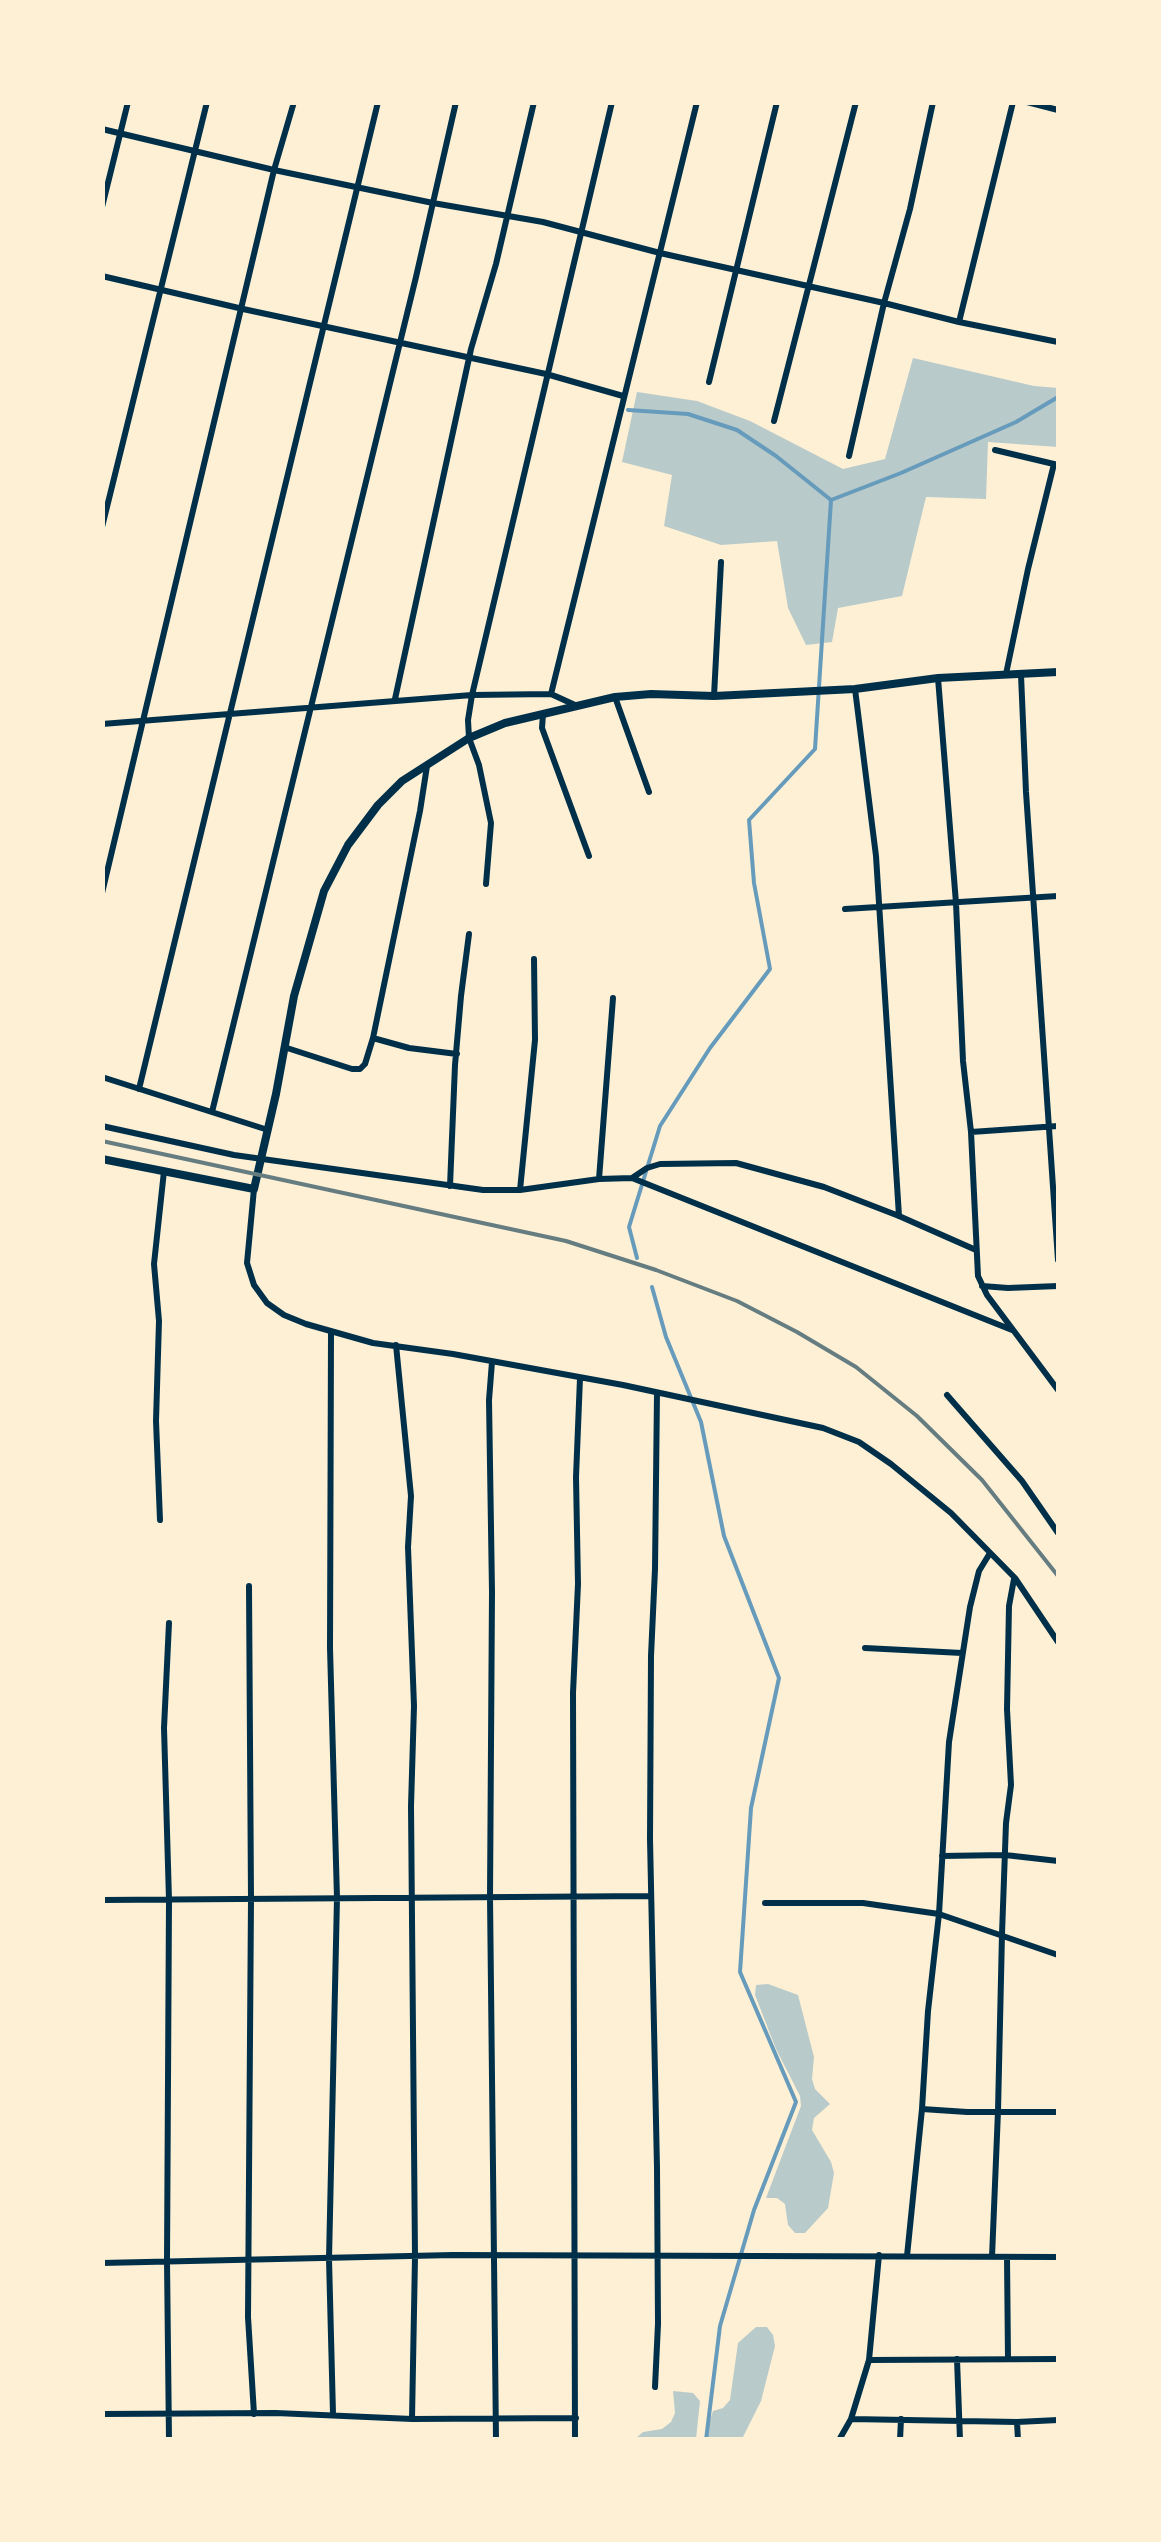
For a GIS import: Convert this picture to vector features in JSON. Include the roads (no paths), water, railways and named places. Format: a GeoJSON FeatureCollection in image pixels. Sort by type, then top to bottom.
{"type":"FeatureCollection","features":[{"type":"Feature","properties":{"kind":"street"},"geometry":{"type":"LineString","coordinates":[[102,207],[128,102]]}},
{"type":"Feature","properties":{"kind":"street"},"geometry":{"type":"LineString","coordinates":[[102,527],[207,102]]}},
{"type":"Feature","properties":{"kind":"street"},"geometry":{"type":"LineString","coordinates":[[102,893],[274,170],[294,102]]}},
{"type":"Feature","properties":{"kind":"street"},"geometry":{"type":"LineString","coordinates":[[138,1088],[378,102]]}},
{"type":"Feature","properties":{"kind":"street"},"geometry":{"type":"LineString","coordinates":[[212,1112],[456,102]]}},
{"type":"Feature","properties":{"kind":"street"},"geometry":{"type":"LineString","coordinates":[[395,700],[469,359],[534,102]]}},
{"type":"Feature","properties":{"kind":"street"},"geometry":{"type":"LineString","coordinates":[[486,884],[492,824],[469,738],[472,695],[612,102]]}},
{"type":"Feature","properties":{"kind":"street"},"geometry":{"type":"LineString","coordinates":[[551,694],[697,102]]}},
{"type":"Feature","properties":{"kind":"street"},"geometry":{"type":"LineString","coordinates":[[709,382],[776,102]]}},
{"type":"Feature","properties":{"kind":"street"},"geometry":{"type":"LineString","coordinates":[[774,421],[856,102]]}},
{"type":"Feature","properties":{"kind":"street"},"geometry":{"type":"LineString","coordinates":[[849,456],[933,102]]}},
{"type":"Feature","properties":{"kind":"street"},"geometry":{"type":"LineString","coordinates":[[958,322],[1013,102]]}},
{"type":"Feature","properties":{"kind":"street"},"geometry":{"type":"LineString","coordinates":[[1027,102],[1058,110]]}},
{"type":"Feature","properties":{"kind":"street"},"geometry":{"type":"LineString","coordinates":[[102,128],[432,204],[543,222],[737,271],[1058,342]]}},
{"type":"Feature","properties":{"kind":"street"},"geometry":{"type":"LineString","coordinates":[[102,276],[546,374],[623,396]]}},
{"type":"Feature","properties":{"kind":"street"},"geometry":{"type":"LineString","coordinates":[[995,450],[1056,464],[1006,674]]}},
{"type":"Feature","properties":{"kind":"street"},"geometry":{"type":"LineString","coordinates":[[714,696],[721,562]]}},
{"type":"Feature","properties":{"kind":"street"},"geometry":{"type":"LineString","coordinates":[[1058,672],[938,678],[855,689],[615,697],[506,723],[469,738],[402,781],[348,845],[324,891],[294,996],[254,1189],[247,1246],[247,1263],[254,1285],[267,1303],[284,1315],[331,1332],[658,1393],[823,1428],[859,1442],[951,1513],[1014,1578],[1058,1642]]}},
{"type":"Feature","properties":{"kind":"street"},"geometry":{"type":"LineString","coordinates":[[1021,674],[1032,898],[1058,1260]]}},
{"type":"Feature","properties":{"kind":"street"},"geometry":{"type":"LineString","coordinates":[[938,678],[981,1286],[1058,1390]]}},
{"type":"Feature","properties":{"kind":"street"},"geometry":{"type":"LineString","coordinates":[[855,689],[876,856],[900,1216]]}},
{"type":"Feature","properties":{"kind":"street"},"geometry":{"type":"LineString","coordinates":[[102,724],[472,695],[551,694],[575,705]]}},
{"type":"Feature","properties":{"kind":"street"},"geometry":{"type":"LineString","coordinates":[[615,697],[649,792]]}},
{"type":"Feature","properties":{"kind":"street"},"geometry":{"type":"LineString","coordinates":[[543,712],[542,728],[589,856]]}},
{"type":"Feature","properties":{"kind":"street"},"geometry":{"type":"LineString","coordinates":[[284,1047],[352,1069],[366,1064],[427,764]]}},
{"type":"Feature","properties":{"kind":"street"},"geometry":{"type":"LineString","coordinates":[[844,909],[1058,896]]}},
{"type":"Feature","properties":{"kind":"street"},"geometry":{"type":"LineString","coordinates":[[450,1186],[461,996],[470,934]]}},
{"type":"Feature","properties":{"kind":"street"},"geometry":{"type":"LineString","coordinates":[[520,1190],[534,1040],[534,960]]}},
{"type":"Feature","properties":{"kind":"street"},"geometry":{"type":"LineString","coordinates":[[599,1180],[613,998]]}},
{"type":"Feature","properties":{"kind":"street"},"geometry":{"type":"LineString","coordinates":[[373,1038],[408,1048],[457,1054]]}},
{"type":"Feature","properties":{"kind":"street"},"geometry":{"type":"LineString","coordinates":[[102,1077],[268,1130]]}},
{"type":"Feature","properties":{"kind":"street"},"geometry":{"type":"LineString","coordinates":[[102,1126],[234,1154],[483,1190],[632,1178],[1012,1330]]}},
{"type":"Feature","properties":{"kind":"street"},"geometry":{"type":"LineString","coordinates":[[971,1132],[1058,1126]]}},
{"type":"Feature","properties":{"kind":"street"},"geometry":{"type":"LineString","coordinates":[[102,1160],[254,1189]]}},
{"type":"Feature","properties":{"kind":"street"},"geometry":{"type":"LineString","coordinates":[[632,1178],[660,1164],[736,1163],[824,1187],[976,1250]]}},
{"type":"Feature","properties":{"kind":"street"},"geometry":{"type":"LineString","coordinates":[[160,1520],[156,1421],[159,1321],[154,1264],[164,1170]]}},
{"type":"Feature","properties":{"kind":"street"},"geometry":{"type":"LineString","coordinates":[[981,1286],[1058,1286]]}},
{"type":"Feature","properties":{"kind":"street"},"geometry":{"type":"LineString","coordinates":[[331,1332],[330,1648],[337,1898],[328,2258],[333,2414]]}},
{"type":"Feature","properties":{"kind":"street"},"geometry":{"type":"LineString","coordinates":[[396,1346],[411,1496],[408,1547],[414,1706],[416,2258],[412,2418]]}},
{"type":"Feature","properties":{"kind":"street"},"geometry":{"type":"LineString","coordinates":[[492,1362],[490,1897],[496,2440]]}},
{"type":"Feature","properties":{"kind":"street"},"geometry":{"type":"LineString","coordinates":[[575,2440],[573,1693],[580,1378]]}},
{"type":"Feature","properties":{"kind":"street"},"geometry":{"type":"LineString","coordinates":[[654,2386],[658,2324],[657,2168],[650,1896],[658,1393]]}},
{"type":"Feature","properties":{"kind":"street"},"geometry":{"type":"LineString","coordinates":[[947,1395],[1022,1481],[1058,1533]]}},
{"type":"Feature","properties":{"kind":"street"},"geometry":{"type":"LineString","coordinates":[[907,2256],[950,1742],[978,1571],[990,1553]]}},
{"type":"Feature","properties":{"kind":"street"},"geometry":{"type":"LineString","coordinates":[[992,2256],[1010,1785],[1009,1606],[1014,1578]]}},
{"type":"Feature","properties":{"kind":"street"},"geometry":{"type":"LineString","coordinates":[[249,1586],[248,2317],[254,2414]]}},
{"type":"Feature","properties":{"kind":"street"},"geometry":{"type":"LineString","coordinates":[[169,1623],[164,1728],[169,1900],[169,2440]]}},
{"type":"Feature","properties":{"kind":"street"},"geometry":{"type":"LineString","coordinates":[[865,1648],[962,1653]]}},
{"type":"Feature","properties":{"kind":"street"},"geometry":{"type":"LineString","coordinates":[[942,1856],[1005,1855],[1058,1860]]}},
{"type":"Feature","properties":{"kind":"street"},"geometry":{"type":"LineString","coordinates":[[102,1900],[650,1896]]}},
{"type":"Feature","properties":{"kind":"street"},"geometry":{"type":"LineString","coordinates":[[765,1903],[863,1902],[938,1914],[1058,1955]]}},
{"type":"Feature","properties":{"kind":"street"},"geometry":{"type":"LineString","coordinates":[[922,2110],[1058,2112]]}},
{"type":"Feature","properties":{"kind":"street"},"geometry":{"type":"LineString","coordinates":[[102,2263],[453,2255],[1058,2257]]}},
{"type":"Feature","properties":{"kind":"street"},"geometry":{"type":"LineString","coordinates":[[839,2440],[852,2418],[869,2360],[879,2256]]}},
{"type":"Feature","properties":{"kind":"street"},"geometry":{"type":"LineString","coordinates":[[1007,2257],[1008,2359]]}},
{"type":"Feature","properties":{"kind":"street"},"geometry":{"type":"LineString","coordinates":[[956,2359],[960,2440]]}},
{"type":"Feature","properties":{"kind":"street"},"geometry":{"type":"LineString","coordinates":[[869,2360],[1058,2359]]}},
{"type":"Feature","properties":{"kind":"street"},"geometry":{"type":"LineString","coordinates":[[102,2414],[576,2418]]}},
{"type":"Feature","properties":{"kind":"street"},"geometry":{"type":"LineString","coordinates":[[852,2418],[1058,2420]]}},
{"type":"Feature","properties":{"kind":"street"},"geometry":{"type":"LineString","coordinates":[[900,2440],[901,2419]]}},
{"type":"Feature","properties":{"kind":"street"},"geometry":{"type":"LineString","coordinates":[[1017,2422],[1018,2440]]}},
{"type":"Feature","properties":{"kind":"waterway"},"geometry":{"type":"LineString","coordinates":[[637,1258],[629,1227],[660,1126],[710,1048],[770,969],[754,883],[749,820],[815,749],[831,500],[1016,422],[1058,397]]}},
{"type":"Feature","properties":{"kind":"waterway"},"geometry":{"type":"LineString","coordinates":[[628,410],[688,414],[737,430],[831,500]]}},
{"type":"Feature","properties":{"kind":"waterway"},"geometry":{"type":"LineString","coordinates":[[652,1287],[666,1337],[701,1422],[724,1536],[779,1678],[751,1808],[740,1972],[796,2102],[754,2210],[720,2326],[706,2440]]}},
{"type":"Feature","properties":{"kind":"railway"},"geometry":{"type":"LineString","coordinates":[[102,1141],[566,1241],[737,1301],[856,1367],[917,1416],[982,1480],[1058,1576]]}}]}
